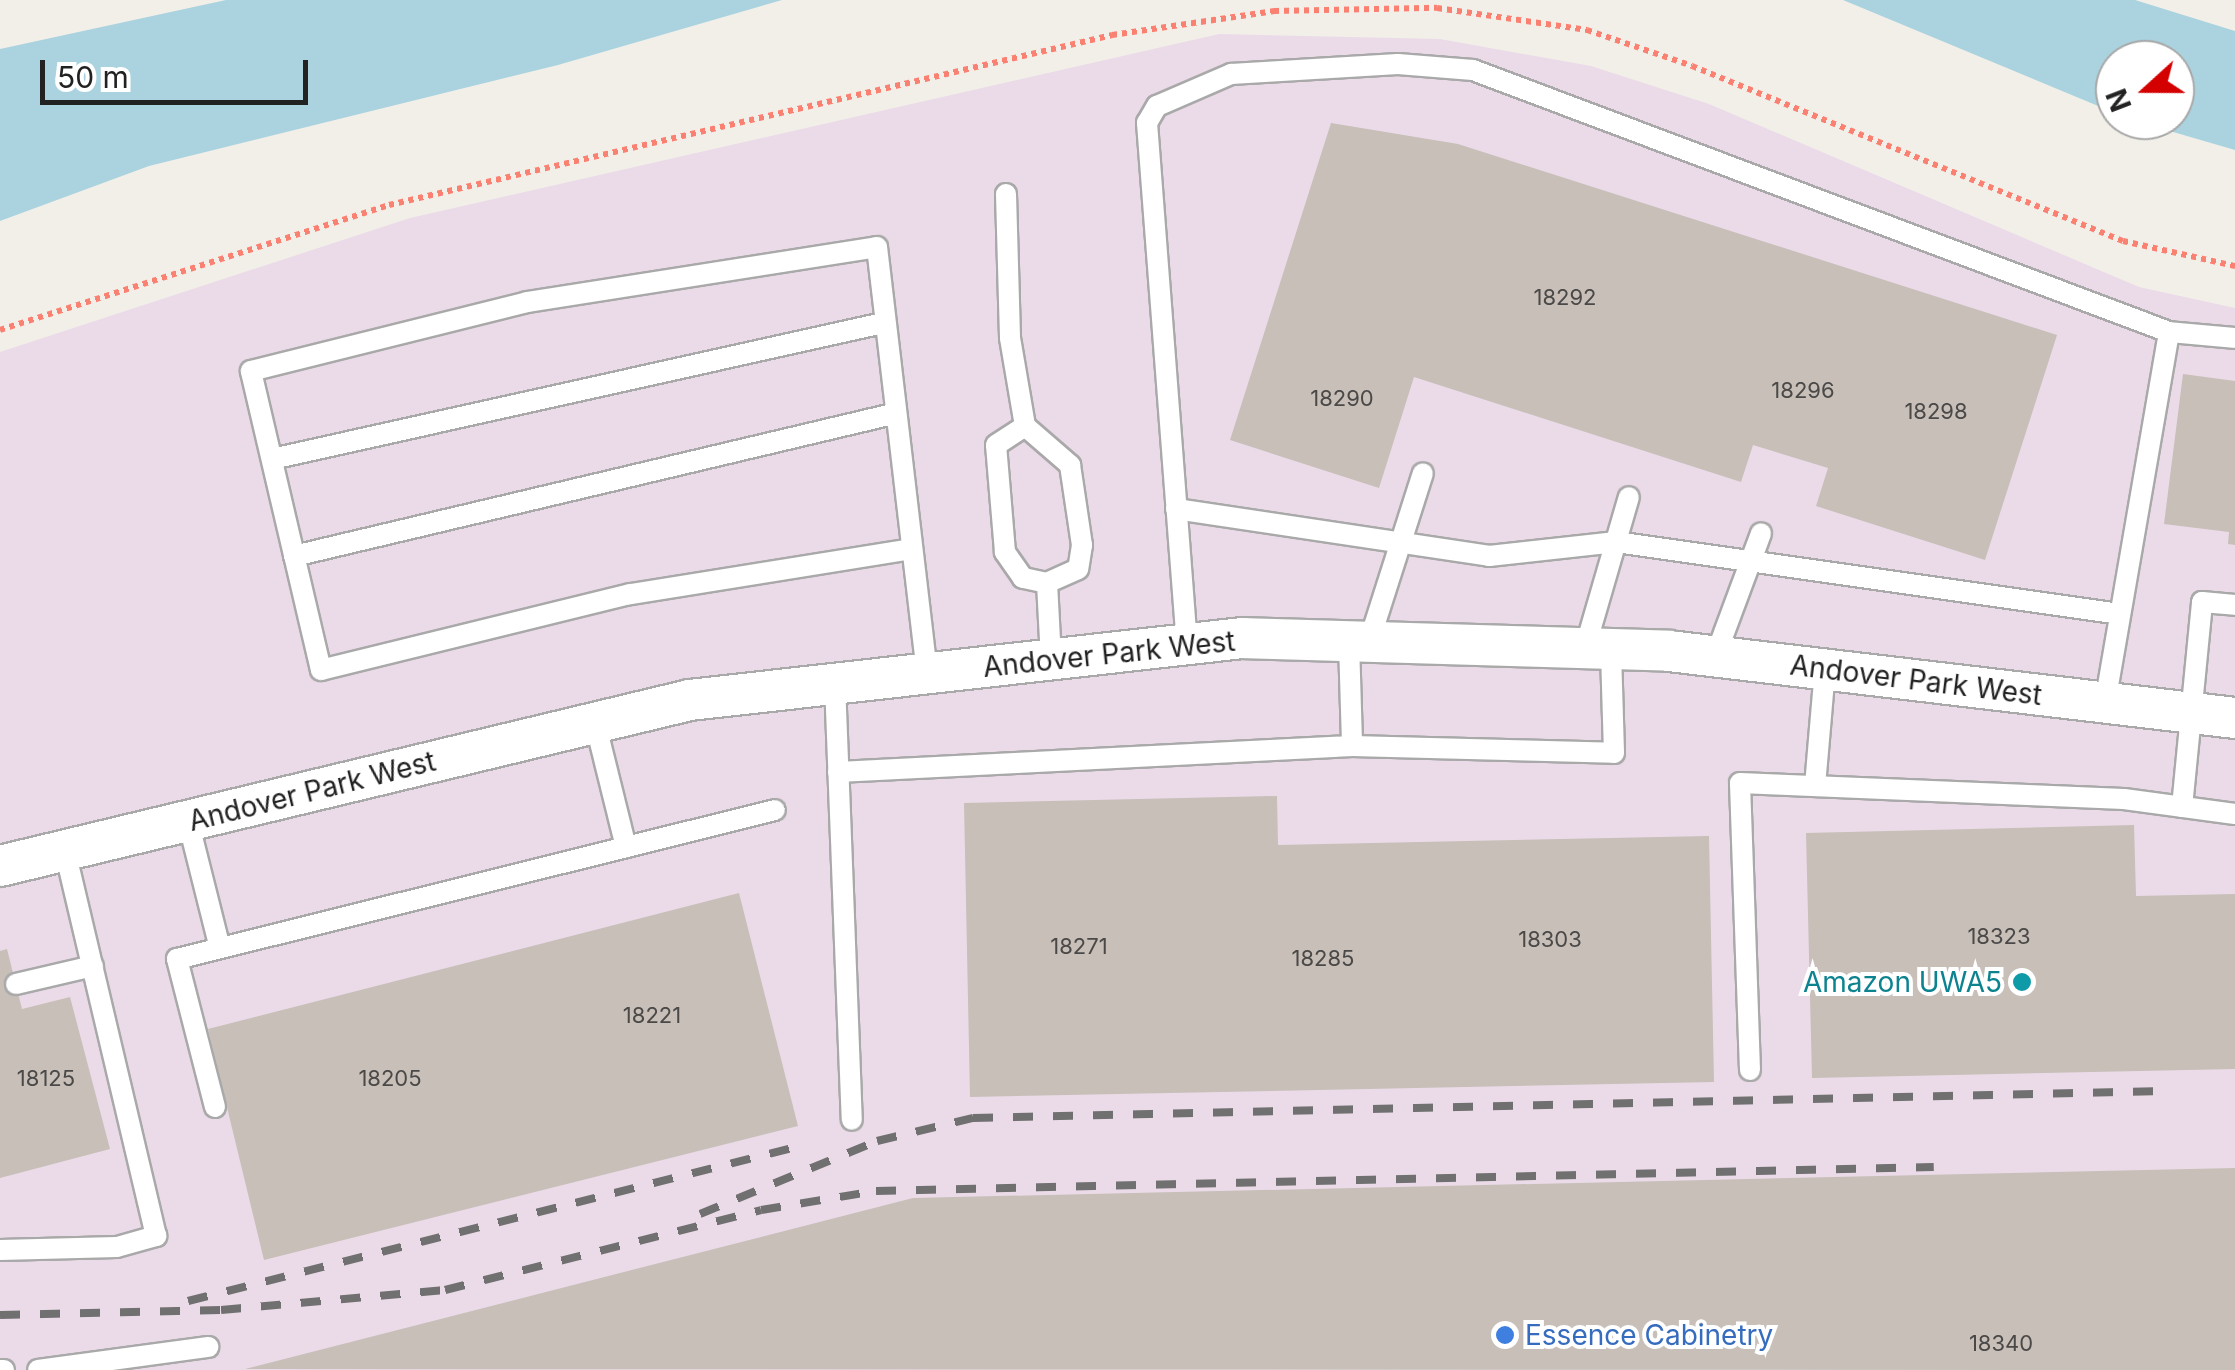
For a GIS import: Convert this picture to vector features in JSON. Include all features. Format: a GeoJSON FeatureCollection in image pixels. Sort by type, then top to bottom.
{"type":"FeatureCollection","features":[{"type":"Feature","properties":{"kind":"street","name":"Andover Park West"},"geometry":{"type":"LineString","coordinates":[[0,866],[690,700],[1243,638],[1715,656],[2235,718]]}},
{"type":"Feature","properties":{"kind":"lane"},"geometry":{"type":"LineString","coordinates":[[1187,645],[1147,123],[1157,106],[1231,74],[1398,64],[1473,70],[2169,332],[2235,338]]}},
{"type":"Feature","properties":{"kind":"lane"},"geometry":{"type":"LineString","coordinates":[[1006,194],[1010,338],[1025,426],[1070,465],[1082,545],[1078,569],[1047,583],[1023,578],[1005,552],[996,445],[1025,426]]}},
{"type":"Feature","properties":{"kind":"lane"},"geometry":{"type":"LineString","coordinates":[[912,549],[630,594],[321,670],[251,372],[527,302],[877,247],[892,414],[912,549],[926,673]]}},
{"type":"Feature","properties":{"kind":"lane"},"geometry":{"type":"LineString","coordinates":[[272,458],[882,323]]}},
{"type":"Feature","properties":{"kind":"lane"},"geometry":{"type":"LineString","coordinates":[[2105,702],[2169,332]]}},
{"type":"Feature","properties":{"kind":"lane"},"geometry":{"type":"LineString","coordinates":[[294,556],[892,414]]}},
{"type":"Feature","properties":{"kind":"lane"},"geometry":{"type":"LineString","coordinates":[[1352,746],[1359,642],[1400,544],[1423,473]]}},
{"type":"Feature","properties":{"kind":"lane"},"geometry":{"type":"LineString","coordinates":[[838,772],[1352,746],[1614,753],[1598,649],[1616,542],[1629,497]]}},
{"type":"Feature","properties":{"kind":"lane"},"geometry":{"type":"LineString","coordinates":[[1176,509],[1490,556],[1616,542],[2120,614]]}},
{"type":"Feature","properties":{"kind":"lane"},"geometry":{"type":"LineString","coordinates":[[1715,656],[1762,533]]}},
{"type":"Feature","properties":{"kind":"lane"},"geometry":{"type":"LineString","coordinates":[[1047,583],[1050,660]]}},
{"type":"Feature","properties":{"kind":"lane"},"geometry":{"type":"LineString","coordinates":[[2182,806],[2202,602],[2235,605]]}},
{"type":"Feature","properties":{"kind":"lane"},"geometry":{"type":"LineString","coordinates":[[1815,786],[1826,670]]}},
{"type":"Feature","properties":{"kind":"lane"},"geometry":{"type":"LineString","coordinates":[[835,684],[852,1120]]}},
{"type":"Feature","properties":{"kind":"lane"},"geometry":{"type":"LineString","coordinates":[[595,722],[626,847]]}},
{"type":"Feature","properties":{"kind":"lane"},"geometry":{"type":"LineString","coordinates":[[1750,1070],[1740,784],[2182,806],[2235,814]]}},
{"type":"Feature","properties":{"kind":"lane"},"geometry":{"type":"LineString","coordinates":[[214,1108],[178,959],[774,810]]}},
{"type":"Feature","properties":{"kind":"lane"},"geometry":{"type":"LineString","coordinates":[[188,821],[220,948]]}},
{"type":"Feature","properties":{"kind":"lane"},"geometry":{"type":"LineString","coordinates":[[0,1250],[117,1247],[156,1236],[66,850]]}},
{"type":"Feature","properties":{"kind":"lane"},"geometry":{"type":"LineString","coordinates":[[16,984],[93,966]]}},
{"type":"Feature","properties":{"kind":"lane"},"geometry":{"type":"LineString","coordinates":[[38,1370],[208,1347]]}},
{"type":"Feature","properties":{"kind":"shaded area"},"geometry":{"type":"Polygon","coordinates":[[[1219,34],[1440,39],[1591,66],[1709,104],[2139,287],[2235,308],[2235,1370],[0,1370],[0,352],[410,218],[1219,34]]]}},
{"type":"Feature","properties":{"kind":"water"},"geometry":{"type":"Polygon","coordinates":[[[226,0],[782,0],[558,65],[149,166],[0,221],[0,49],[226,0]]]}},
{"type":"Feature","properties":{"kind":"water"},"geometry":{"type":"Polygon","coordinates":[[[1843,0],[2135,0],[2235,31],[2235,150],[2195,138],[2195,40],[2095,40],[2095,105],[1843,0]]]}},
{"type":"Feature","properties":{"kind":"building"},"geometry":{"type":"Polygon","coordinates":[[[1331,123],[1458,144],[2057,335],[1985,560],[1816,506],[1828,468],[1753,445],[1741,482],[1414,377],[1379,488],[1230,440],[1331,123]]]}},
{"type":"Feature","properties":{"kind":"building"},"geometry":{"type":"Polygon","coordinates":[[[2183,374],[2235,381],[2235,545],[2228,544],[2229,532],[2164,524],[2183,374]]]}},
{"type":"Feature","properties":{"kind":"building"},"geometry":{"type":"Polygon","coordinates":[[[1277,796],[1278,845],[1709,836],[1714,1082],[970,1097],[964,803],[1277,796]]]}},
{"type":"Feature","properties":{"kind":"building","name":"Amazon UWA5"},"geometry":{"type":"Polygon","coordinates":[[[2134,825],[2136,896],[2235,894],[2235,1069],[1812,1078],[1806,833],[2134,825]]]}},
{"type":"Feature","properties":{"kind":"building"},"geometry":{"type":"Polygon","coordinates":[[[739,893],[798,1126],[264,1260],[208,1029],[739,893]]]}},
{"type":"Feature","properties":{"kind":"building"},"geometry":{"type":"Polygon","coordinates":[[[7,949],[22,1009],[70,997],[110,1149],[0,1178],[0,951],[7,949]]]}},
{"type":"Feature","properties":{"kind":"building"},"geometry":{"type":"Polygon","coordinates":[[[2235,1168],[2235,1370],[245,1369],[913,1198],[2235,1168]]]}},
{"type":"Feature","properties":{"kind":"railway"},"geometry":{"type":"LineString","coordinates":[[700,1214],[877,1141],[973,1118],[2165,1091]]}},
{"type":"Feature","properties":{"kind":"railway"},"geometry":{"type":"LineString","coordinates":[[188,1301],[800,1146]]}},
{"type":"Feature","properties":{"kind":"railway"},"geometry":{"type":"LineString","coordinates":[[0,1315],[221,1310],[445,1290],[761,1210],[876,1191],[1934,1167]]}},
{"type":"Feature","properties":{"kind":"place","name":"Amazon UWA5"},"geometry":{"type":"Point","coordinates":[2022,982]}},
{"type":"Feature","properties":{"kind":"place","name":"Essence Cabinetry"},"geometry":{"type":"Point","coordinates":[1505,1335]}}]}
